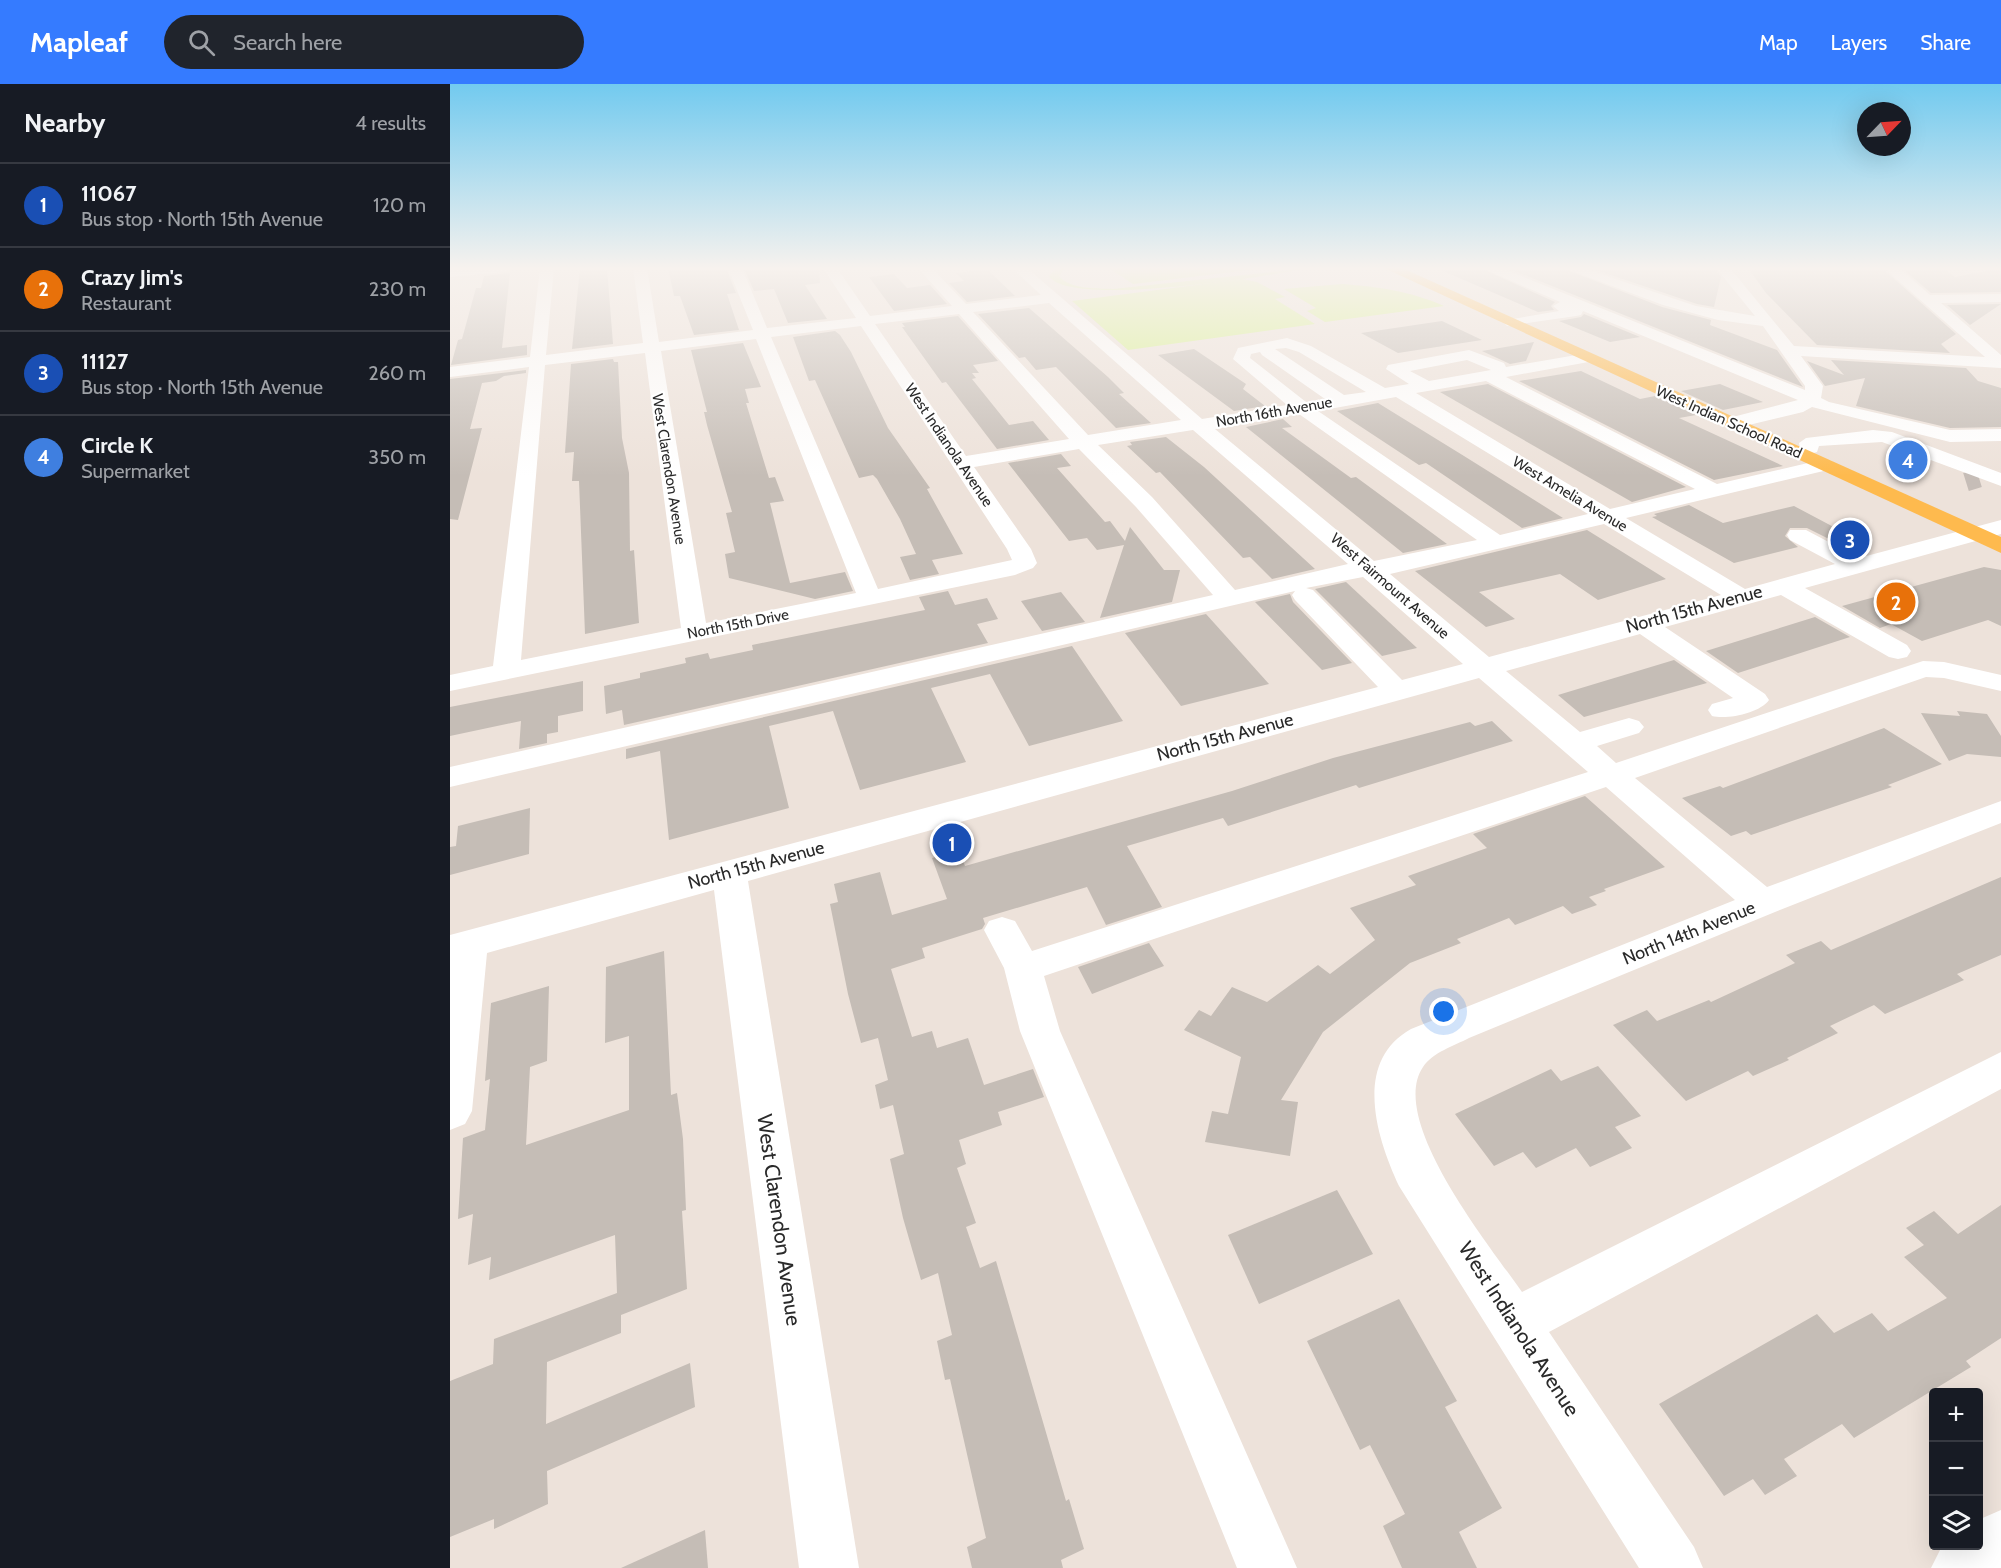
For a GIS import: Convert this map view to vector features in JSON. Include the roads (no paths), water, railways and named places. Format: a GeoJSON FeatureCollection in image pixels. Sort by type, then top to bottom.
{"type":"FeatureCollection","features":[{"type":"Feature","properties":{"kind":"main road","name":"West Indian School Road"},"geometry":{"type":"LineString","coordinates":[[1543,337],[1732,423],[1802,450],[1825,465],[2001,546]]}},
{"type":"Feature","properties":{"kind":"street"},"geometry":{"type":"LineString","coordinates":[[506,671],[540,337]]}},
{"type":"Feature","properties":{"kind":"street","name":"West Clarendon Avenue"},"geometry":{"type":"LineString","coordinates":[[649,337],[695,633]]}},
{"type":"Feature","properties":{"kind":"street"},"geometry":{"type":"LineString","coordinates":[[450,372],[736,337]]}},
{"type":"Feature","properties":{"kind":"street"},"geometry":{"type":"LineString","coordinates":[[763,337],[870,598]]}},
{"type":"Feature","properties":{"kind":"street","name":"West Indianola Avenue"},"geometry":{"type":"LineString","coordinates":[[877,337],[1019,549],[1025,563]]}},
{"type":"Feature","properties":{"kind":"street"},"geometry":{"type":"LineString","coordinates":[[989,337],[1083,442],[1144,502],[1229,598]]}},
{"type":"Feature","properties":{"kind":"street","name":"West Fairmount Avenue"},"geometry":{"type":"LineString","coordinates":[[1098,337],[1762,903]]}},
{"type":"Feature","properties":{"kind":"street"},"geometry":{"type":"LineString","coordinates":[[1658,337],[1823,406],[1950,436],[2001,435]]}},
{"type":"Feature","properties":{"kind":"street"},"geometry":{"type":"LineString","coordinates":[[1780,337],[1814,386],[1812,400]]}},
{"type":"Feature","properties":{"kind":"street"},"geometry":{"type":"LineString","coordinates":[[1972,337],[2001,363]]}},
{"type":"Feature","properties":{"kind":"street","name":"West Amelia Avenue"},"geometry":{"type":"LineString","coordinates":[[1266,346],[1287,343],[1391,392],[1607,516],[1741,597]]}},
{"type":"Feature","properties":{"kind":"street"},"geometry":{"type":"LineString","coordinates":[[1340,401],[1268,352],[1266,346],[1244,351],[1241,359],[1302,408],[1495,542]]}},
{"type":"Feature","properties":{"kind":"street"},"geometry":{"type":"LineString","coordinates":[[1790,351],[2001,363]]}},
{"type":"Feature","properties":{"kind":"street"},"geometry":{"type":"LineString","coordinates":[[1426,386],[1394,369],[1469,356],[1508,372]]}},
{"type":"Feature","properties":{"kind":"street","name":"North 16th Avenue"},"geometry":{"type":"LineString","coordinates":[[959,462],[1302,408],[1588,358]]}},
{"type":"Feature","properties":{"kind":"street"},"geometry":{"type":"LineString","coordinates":[[1488,375],[1715,491]]}},
{"type":"Feature","properties":{"kind":"street"},"geometry":{"type":"LineString","coordinates":[[1732,423],[1797,408],[1812,400]]}},
{"type":"Feature","properties":{"kind":"street"},"geometry":{"type":"LineString","coordinates":[[1842,439],[1870,434],[1885,435],[1942,468]]}},
{"type":"Feature","properties":{"kind":"street"},"geometry":{"type":"LineString","coordinates":[[1802,450],[1824,451],[1841,445],[1842,439]]}},
{"type":"Feature","properties":{"kind":"street"},"geometry":{"type":"LineString","coordinates":[[1842,439],[1942,468]]}},
{"type":"Feature","properties":{"kind":"street"},"geometry":{"type":"LineString","coordinates":[[450,777],[1349,571],[1392,567],[1825,465]]}},
{"type":"Feature","properties":{"kind":"street","name":"North 15th Avenue"},"geometry":{"type":"LineString","coordinates":[[459,946],[2001,527]]}},
{"type":"Feature","properties":{"kind":"street"},"geometry":{"type":"LineString","coordinates":[[1798,535],[1856,566]]}},
{"type":"Feature","properties":{"kind":"street","name":"North 15th Drive"},"geometry":{"type":"LineString","coordinates":[[450,683],[1007,570],[1025,563]]}},
{"type":"Feature","properties":{"kind":"street"},"geometry":{"type":"LineString","coordinates":[[1783,586],[1898,651]]}},
{"type":"Feature","properties":{"kind":"street"},"geometry":{"type":"LineString","coordinates":[[1304,595],[1396,690]]}},
{"type":"Feature","properties":{"kind":"street"},"geometry":{"type":"LineString","coordinates":[[1643,624],[1755,700],[1722,710]]}},
{"type":"Feature","properties":{"kind":"street"},"geometry":{"type":"LineString","coordinates":[[1267,1568],[1040,1031],[1012,949],[1610,774],[1772,722],[1923,669],[1944,670],[2001,682]]}},
{"type":"Feature","properties":{"kind":"street"},"geometry":{"type":"LineString","coordinates":[[1574,744],[1629,727]]}},
{"type":"Feature","properties":{"kind":"street","name":"North 14th Avenue"},"geometry":{"type":"LineString","coordinates":[[1395,1080],[1411,1051],[1455,1027],[1762,903],[2001,811]]}},
{"type":"Feature","properties":{"kind":"street","name":"West Clarendon Avenue"},"geometry":{"type":"LineString","coordinates":[[729,872],[829,1568]]}},
{"type":"Feature","properties":{"kind":"street"},"geometry":{"type":"LineString","coordinates":[[450,1111],[459,946]]}},
{"type":"Feature","properties":{"kind":"street"},"geometry":{"type":"LineString","coordinates":[[1515,1322],[2001,1069]]}},
{"type":"Feature","properties":{"kind":"street","name":"West Indianola Avenue"},"geometry":{"type":"LineString","coordinates":[[1395,1080],[1396,1122],[1415,1172],[1515,1322],[1673,1568]]}},
{"type":"Feature","properties":{"kind":"street"},"geometry":{"type":"LineString","coordinates":[[1961,1568],[2001,1539]]}},
{"type":"Feature","properties":{"kind":"tunnel"},"geometry":{"type":"LineString","coordinates":[[1909,458],[1922,455]]}},
{"type":"Feature","properties":{"kind":"tunnel"},"geometry":{"type":"LineString","coordinates":[[1966,482],[1979,478]]}},
{"type":"Feature","properties":{"kind":"place","name":"Circle K"},"geometry":{"type":"Point","coordinates":[1908,460]}},
{"type":"Feature","properties":{"kind":"place","name":"11127"},"geometry":{"type":"Point","coordinates":[1850,540]}},
{"type":"Feature","properties":{"kind":"place","name":"Crazy Jim's"},"geometry":{"type":"Point","coordinates":[1896,602]}},
{"type":"Feature","properties":{"kind":"place","name":"11067"},"geometry":{"type":"Point","coordinates":[952,843]}}]}
